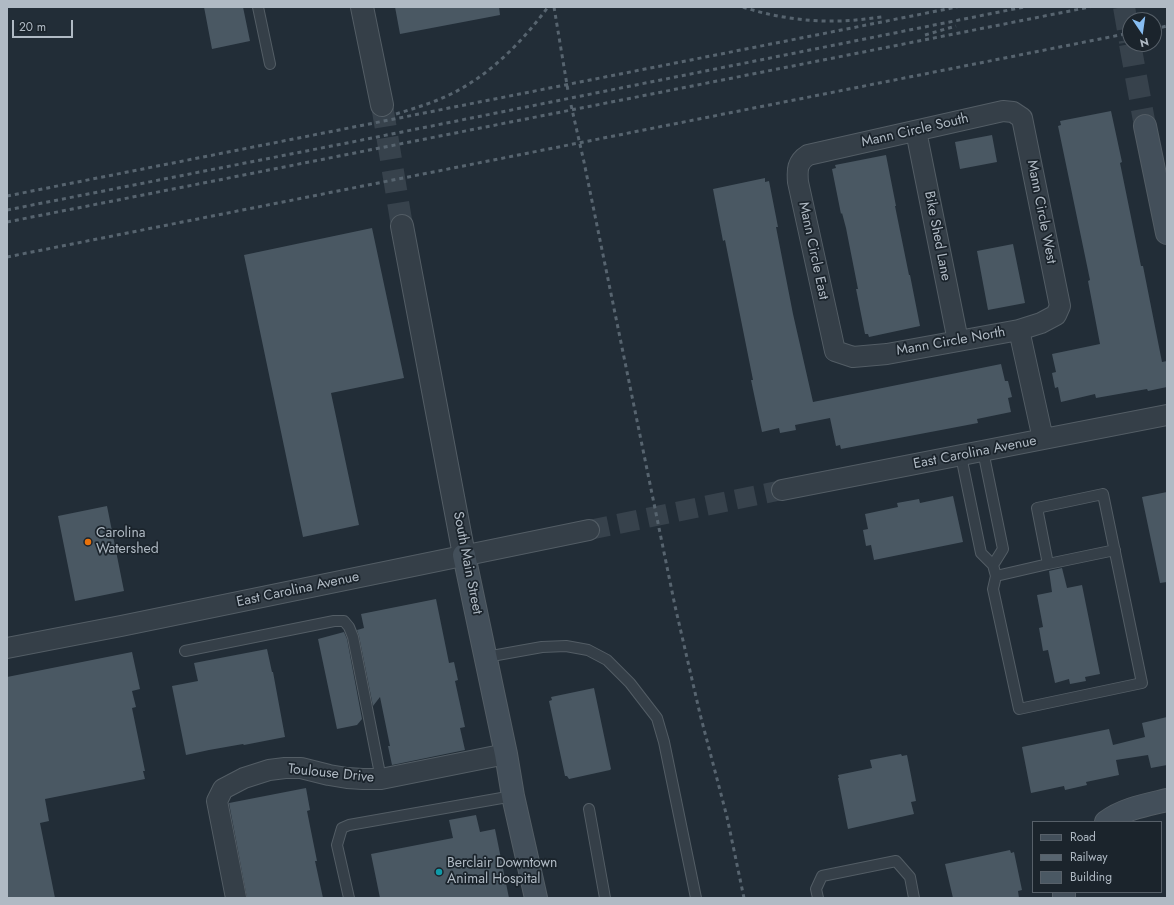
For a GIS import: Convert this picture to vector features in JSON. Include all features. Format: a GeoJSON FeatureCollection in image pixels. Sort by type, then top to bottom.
{"type":"FeatureCollection","features":[{"type":"Feature","properties":{"kind":"main road"},"geometry":{"type":"LineString","coordinates":[[1145,126],[1167,233]]}},
{"type":"Feature","properties":{"kind":"main road","name":"South Main Street"},"geometry":{"type":"LineString","coordinates":[[464,555],[506,754],[513,796],[536,898]]}},
{"type":"Feature","properties":{"kind":"main road"},"geometry":{"type":"LineString","coordinates":[[1107,821],[1130,810],[1167,800]]}},
{"type":"Feature","properties":{"kind":"street"},"geometry":{"type":"LineString","coordinates":[[362,7],[382,105]]}},
{"type":"Feature","properties":{"kind":"street","name":"Mann Circle South"},"geometry":{"type":"LineString","coordinates":[[808,155],[1003,111],[1013,112],[1022,118]]}},
{"type":"Feature","properties":{"kind":"street","name":"Mann Circle West"},"geometry":{"type":"LineString","coordinates":[[1022,118],[1060,306]]}},
{"type":"Feature","properties":{"kind":"street","name":"Bike Shed Lane"},"geometry":{"type":"LineString","coordinates":[[916,131],[958,341]]}},
{"type":"Feature","properties":{"kind":"street","name":"Mann Circle East"},"geometry":{"type":"LineString","coordinates":[[808,155],[802,159],[799,165],[798,182],[835,351]]}},
{"type":"Feature","properties":{"kind":"street","name":"South Main Street"},"geometry":{"type":"LineString","coordinates":[[402,226],[464,555]]}},
{"type":"Feature","properties":{"kind":"street","name":"Mann Circle North"},"geometry":{"type":"LineString","coordinates":[[835,351],[853,357],[887,354],[1019,330],[1041,323],[1056,315],[1060,306]]}},
{"type":"Feature","properties":{"kind":"street"},"geometry":{"type":"LineString","coordinates":[[1019,330],[1043,439]]}},
{"type":"Feature","properties":{"kind":"street","name":"East Carolina Avenue"},"geometry":{"type":"LineString","coordinates":[[782,490],[1167,415]]}},
{"type":"Feature","properties":{"kind":"street","name":"East Carolina Avenue"},"geometry":{"type":"LineString","coordinates":[[7,648],[122,626],[588,530]]}},
{"type":"Feature","properties":{"kind":"street","name":"Toulouse Drive"},"geometry":{"type":"LineString","coordinates":[[236,898],[217,801],[223,789],[244,778],[268,770],[301,768],[347,778],[363,780],[381,779],[506,754]]}},
{"type":"Feature","properties":{"kind":"lane"},"geometry":{"type":"LineString","coordinates":[[258,7],[270,64]]}},
{"type":"Feature","properties":{"kind":"lane"},"geometry":{"type":"LineString","coordinates":[[984,451],[1003,549],[993,565]]}},
{"type":"Feature","properties":{"kind":"lane"},"geometry":{"type":"LineString","coordinates":[[961,456],[981,554],[993,565],[996,576],[994,589],[1019,709],[1142,683],[1103,494],[1037,508],[1048,564]]}},
{"type":"Feature","properties":{"kind":"lane"},"geometry":{"type":"LineString","coordinates":[[996,576],[1115,550]]}},
{"type":"Feature","properties":{"kind":"lane"},"geometry":{"type":"LineString","coordinates":[[185,651],[334,621],[344,621],[350,627],[353,637],[381,779]]}},
{"type":"Feature","properties":{"kind":"lane"},"geometry":{"type":"LineString","coordinates":[[486,657],[542,647],[566,646],[588,650],[607,660],[630,683],[657,718],[664,742],[696,898]]}},
{"type":"Feature","properties":{"kind":"lane"},"geometry":{"type":"LineString","coordinates":[[348,898],[337,845],[342,828],[349,825],[513,796]]}},
{"type":"Feature","properties":{"kind":"lane"},"geometry":{"type":"LineString","coordinates":[[588,809],[606,898]]}},
{"type":"Feature","properties":{"kind":"lane"},"geometry":{"type":"LineString","coordinates":[[818,898],[816,888],[822,876],[896,862],[910,877],[914,898]]}},
{"type":"Feature","properties":{"kind":"building"},"geometry":{"type":"Polygon","coordinates":[[[204,7],[243,7],[250,41],[212,49],[204,7]]]}},
{"type":"Feature","properties":{"kind":"building"},"geometry":{"type":"Polygon","coordinates":[[[395,7],[499,7],[500,15],[400,34],[395,7]]]}},
{"type":"Feature","properties":{"kind":"building"},"geometry":{"type":"Polygon","coordinates":[[[1111,111],[1122,162],[1120,163],[1141,266],[1143,266],[1162,362],[1167,361],[1167,387],[1096,398],[1095,394],[1061,402],[1058,387],[1055,388],[1052,373],[1056,372],[1052,354],[1100,344],[1088,281],[1090,280],[1058,126],[1061,125],[1060,121],[1111,111]]]}},
{"type":"Feature","properties":{"kind":"building"},"geometry":{"type":"Polygon","coordinates":[[[992,135],[997,162],[960,169],[955,142],[992,135]]]}},
{"type":"Feature","properties":{"kind":"building"},"geometry":{"type":"Polygon","coordinates":[[[886,155],[920,326],[869,337],[868,334],[865,334],[846,228],[842,213],[841,214],[832,169],[836,168],[835,165],[886,155]]]}},
{"type":"Feature","properties":{"kind":"building"},"geometry":{"type":"Polygon","coordinates":[[[765,178],[765,182],[769,181],[778,227],[776,227],[793,314],[813,402],[1001,364],[1005,381],[1008,381],[1012,397],[1008,398],[1011,412],[977,419],[978,423],[841,449],[840,445],[836,446],[830,418],[795,425],[796,430],[780,433],[779,428],[762,432],[725,240],[723,241],[713,189],[765,178]]]}},
{"type":"Feature","properties":{"kind":"building"},"geometry":{"type":"Polygon","coordinates":[[[372,228],[404,378],[331,393],[359,525],[303,537],[244,255],[372,228]]]}},
{"type":"Feature","properties":{"kind":"building"},"geometry":{"type":"Polygon","coordinates":[[[1013,244],[1025,303],[988,310],[977,251],[1013,244]]]}},
{"type":"Feature","properties":{"kind":"building"},"geometry":{"type":"Polygon","coordinates":[[[1167,492],[1167,582],[1160,583],[1142,497],[1167,492]]]}},
{"type":"Feature","properties":{"kind":"building"},"geometry":{"type":"Polygon","coordinates":[[[953,496],[963,542],[874,560],[871,545],[866,546],[863,530],[868,529],[865,514],[898,507],[897,503],[919,499],[920,503],[953,496]]]}},
{"type":"Feature","properties":{"kind":"building","name":"Carolina Watershed"},"geometry":{"type":"Polygon","coordinates":[[[107,506],[124,591],[75,601],[58,516],[107,506]]]}},
{"type":"Feature","properties":{"kind":"building"},"geometry":{"type":"Polygon","coordinates":[[[1062,568],[1067,588],[1082,585],[1100,674],[1085,677],[1086,681],[1070,684],[1069,679],[1055,683],[1048,650],[1043,651],[1039,628],[1043,627],[1037,595],[1052,592],[1049,571],[1062,568]]]}},
{"type":"Feature","properties":{"kind":"building"},"geometry":{"type":"Polygon","coordinates":[[[436,599],[449,663],[454,662],[458,680],[455,681],[465,727],[460,728],[465,750],[392,765],[388,746],[390,746],[380,697],[373,706],[357,630],[364,628],[361,614],[436,599]]]}},
{"type":"Feature","properties":{"kind":"building"},"geometry":{"type":"Polygon","coordinates":[[[344,632],[347,639],[362,719],[357,725],[337,729],[318,639],[344,632]]]}},
{"type":"Feature","properties":{"kind":"building"},"geometry":{"type":"Polygon","coordinates":[[[267,649],[273,672],[285,737],[186,755],[172,686],[198,681],[194,663],[267,649]]]}},
{"type":"Feature","properties":{"kind":"building"},"geometry":{"type":"Polygon","coordinates":[[[132,652],[140,689],[132,691],[136,707],[132,708],[145,771],[143,771],[145,779],[45,799],[49,821],[40,823],[55,898],[7,898],[7,677],[132,652]]]}},
{"type":"Feature","properties":{"kind":"building"},"geometry":{"type":"Polygon","coordinates":[[[594,688],[611,769],[569,779],[565,776],[549,701],[552,700],[551,697],[594,688]]]}},
{"type":"Feature","properties":{"kind":"building"},"geometry":{"type":"Polygon","coordinates":[[[1167,717],[1167,765],[1151,768],[1148,755],[1116,760],[1119,775],[1086,782],[1087,785],[1065,790],[1064,786],[1031,793],[1022,747],[1109,729],[1113,745],[1145,737],[1142,723],[1167,717]]]}},
{"type":"Feature","properties":{"kind":"building"},"geometry":{"type":"Polygon","coordinates":[[[901,754],[902,756],[907,755],[916,801],[911,802],[914,814],[848,829],[838,775],[872,768],[870,760],[901,754]]]}},
{"type":"Feature","properties":{"kind":"building"},"geometry":{"type":"Polygon","coordinates":[[[306,788],[310,810],[307,811],[323,898],[247,898],[229,803],[306,788]]]}},
{"type":"Feature","properties":{"kind":"building","name":"Berclair Downtown Animal Hospital"},"geometry":{"type":"Polygon","coordinates":[[[476,815],[480,832],[495,829],[509,898],[380,898],[371,854],[453,838],[449,820],[476,815]]]}},
{"type":"Feature","properties":{"kind":"building"},"geometry":{"type":"Polygon","coordinates":[[[1010,850],[1011,853],[1014,852],[1022,890],[1018,891],[1019,898],[953,898],[945,864],[1010,850]]]}},
{"type":"Feature","properties":{"kind":"tunnel"},"geometry":{"type":"LineString","coordinates":[[1124,7],[1125,12]]}},
{"type":"Feature","properties":{"kind":"tunnel"},"geometry":{"type":"LineString","coordinates":[[1131,52],[1145,126]]}},
{"type":"Feature","properties":{"kind":"tunnel"},"geometry":{"type":"LineString","coordinates":[[382,105],[402,226]]}},
{"type":"Feature","properties":{"kind":"tunnel"},"geometry":{"type":"LineString","coordinates":[[589,530],[782,490]]}},
{"type":"Feature","properties":{"kind":"railway"},"geometry":{"type":"LineString","coordinates":[[396,114],[444,97],[479,77],[516,45],[548,7]]}},
{"type":"Feature","properties":{"kind":"railway"},"geometry":{"type":"LineString","coordinates":[[554,7],[568,91]]}},
{"type":"Feature","properties":{"kind":"railway"},"geometry":{"type":"LineString","coordinates":[[743,7],[776,16],[824,21],[847,21],[882,17]]}},
{"type":"Feature","properties":{"kind":"railway"},"geometry":{"type":"LineString","coordinates":[[7,196],[957,7]]}},
{"type":"Feature","properties":{"kind":"railway"},"geometry":{"type":"LineString","coordinates":[[7,210],[1024,7]]}},
{"type":"Feature","properties":{"kind":"railway"},"geometry":{"type":"LineString","coordinates":[[7,222],[1090,7]]}},
{"type":"Feature","properties":{"kind":"railway"},"geometry":{"type":"LineString","coordinates":[[925,35],[956,26]]}},
{"type":"Feature","properties":{"kind":"railway"},"geometry":{"type":"LineString","coordinates":[[1162,27],[1167,26]]}},
{"type":"Feature","properties":{"kind":"railway"},"geometry":{"type":"LineString","coordinates":[[7,257],[1122,35]]}},
{"type":"Feature","properties":{"kind":"railway"},"geometry":{"type":"LineString","coordinates":[[571,105],[675,606],[700,714],[727,817],[744,898]]}},
{"type":"Feature","properties":{"kind":"place","name":"Carolina Watershed"},"geometry":{"type":"Point","coordinates":[88,542]}},
{"type":"Feature","properties":{"kind":"place","name":"Berclair Downtown Animal Hospital"},"geometry":{"type":"Point","coordinates":[439,872]}}]}
